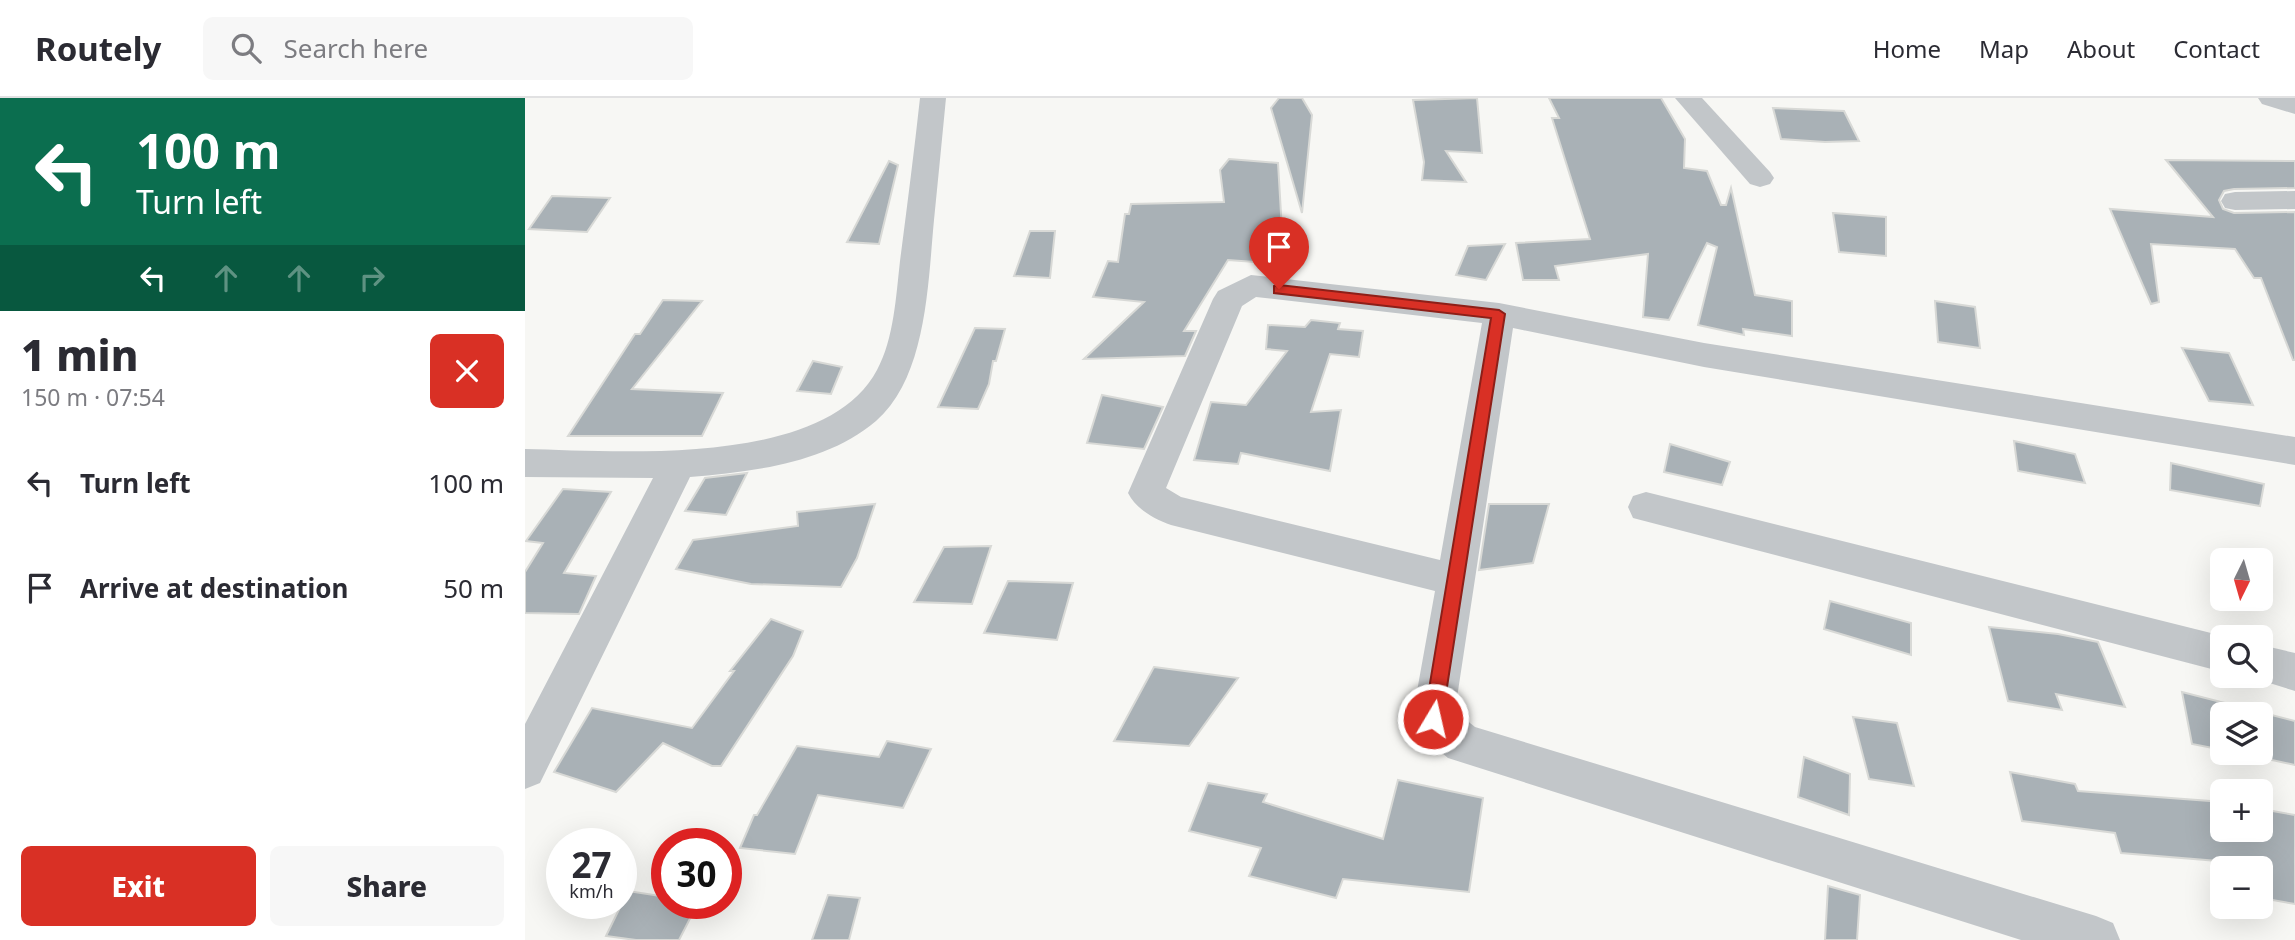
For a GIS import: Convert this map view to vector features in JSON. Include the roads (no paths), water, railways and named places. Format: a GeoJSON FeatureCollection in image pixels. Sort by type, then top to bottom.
{"type":"FeatureCollection","features":[{"type":"Feature","properties":{"kind":"street"},"geometry":{"type":"LineString","coordinates":[[525,463],[678,464],[774,453],[837,431],[876,400],[892,376],[910,313],[933,98]]}},
{"type":"Feature","properties":{"kind":"street"},"geometry":{"type":"LineString","coordinates":[[1688,98],[1760,178]]}},
{"type":"Feature","properties":{"kind":"street"},"geometry":{"type":"LineString","coordinates":[[2272,98],[2295,106]]}},
{"type":"Feature","properties":{"kind":"street"},"geometry":{"type":"LineString","coordinates":[[2235,201],[2295,201]]}},
{"type":"Feature","properties":{"kind":"street"},"geometry":{"type":"LineString","coordinates":[[1455,579],[1171,510],[1146,493],[1230,299],[1251,286],[1499,314],[1703,355],[2295,451]]}},
{"type":"Feature","properties":{"kind":"street"},"geometry":{"type":"LineString","coordinates":[[1499,314],[1433,719],[1463,744],[2097,940]]}},
{"type":"Feature","properties":{"kind":"street"},"geometry":{"type":"LineString","coordinates":[[525,768],[678,464]]}},
{"type":"Feature","properties":{"kind":"street"},"geometry":{"type":"LineString","coordinates":[[1646,507],[2210,650]]}},
{"type":"Feature","properties":{"kind":"street"},"geometry":{"type":"LineString","coordinates":[[2273,666],[2295,672]]}}]}
